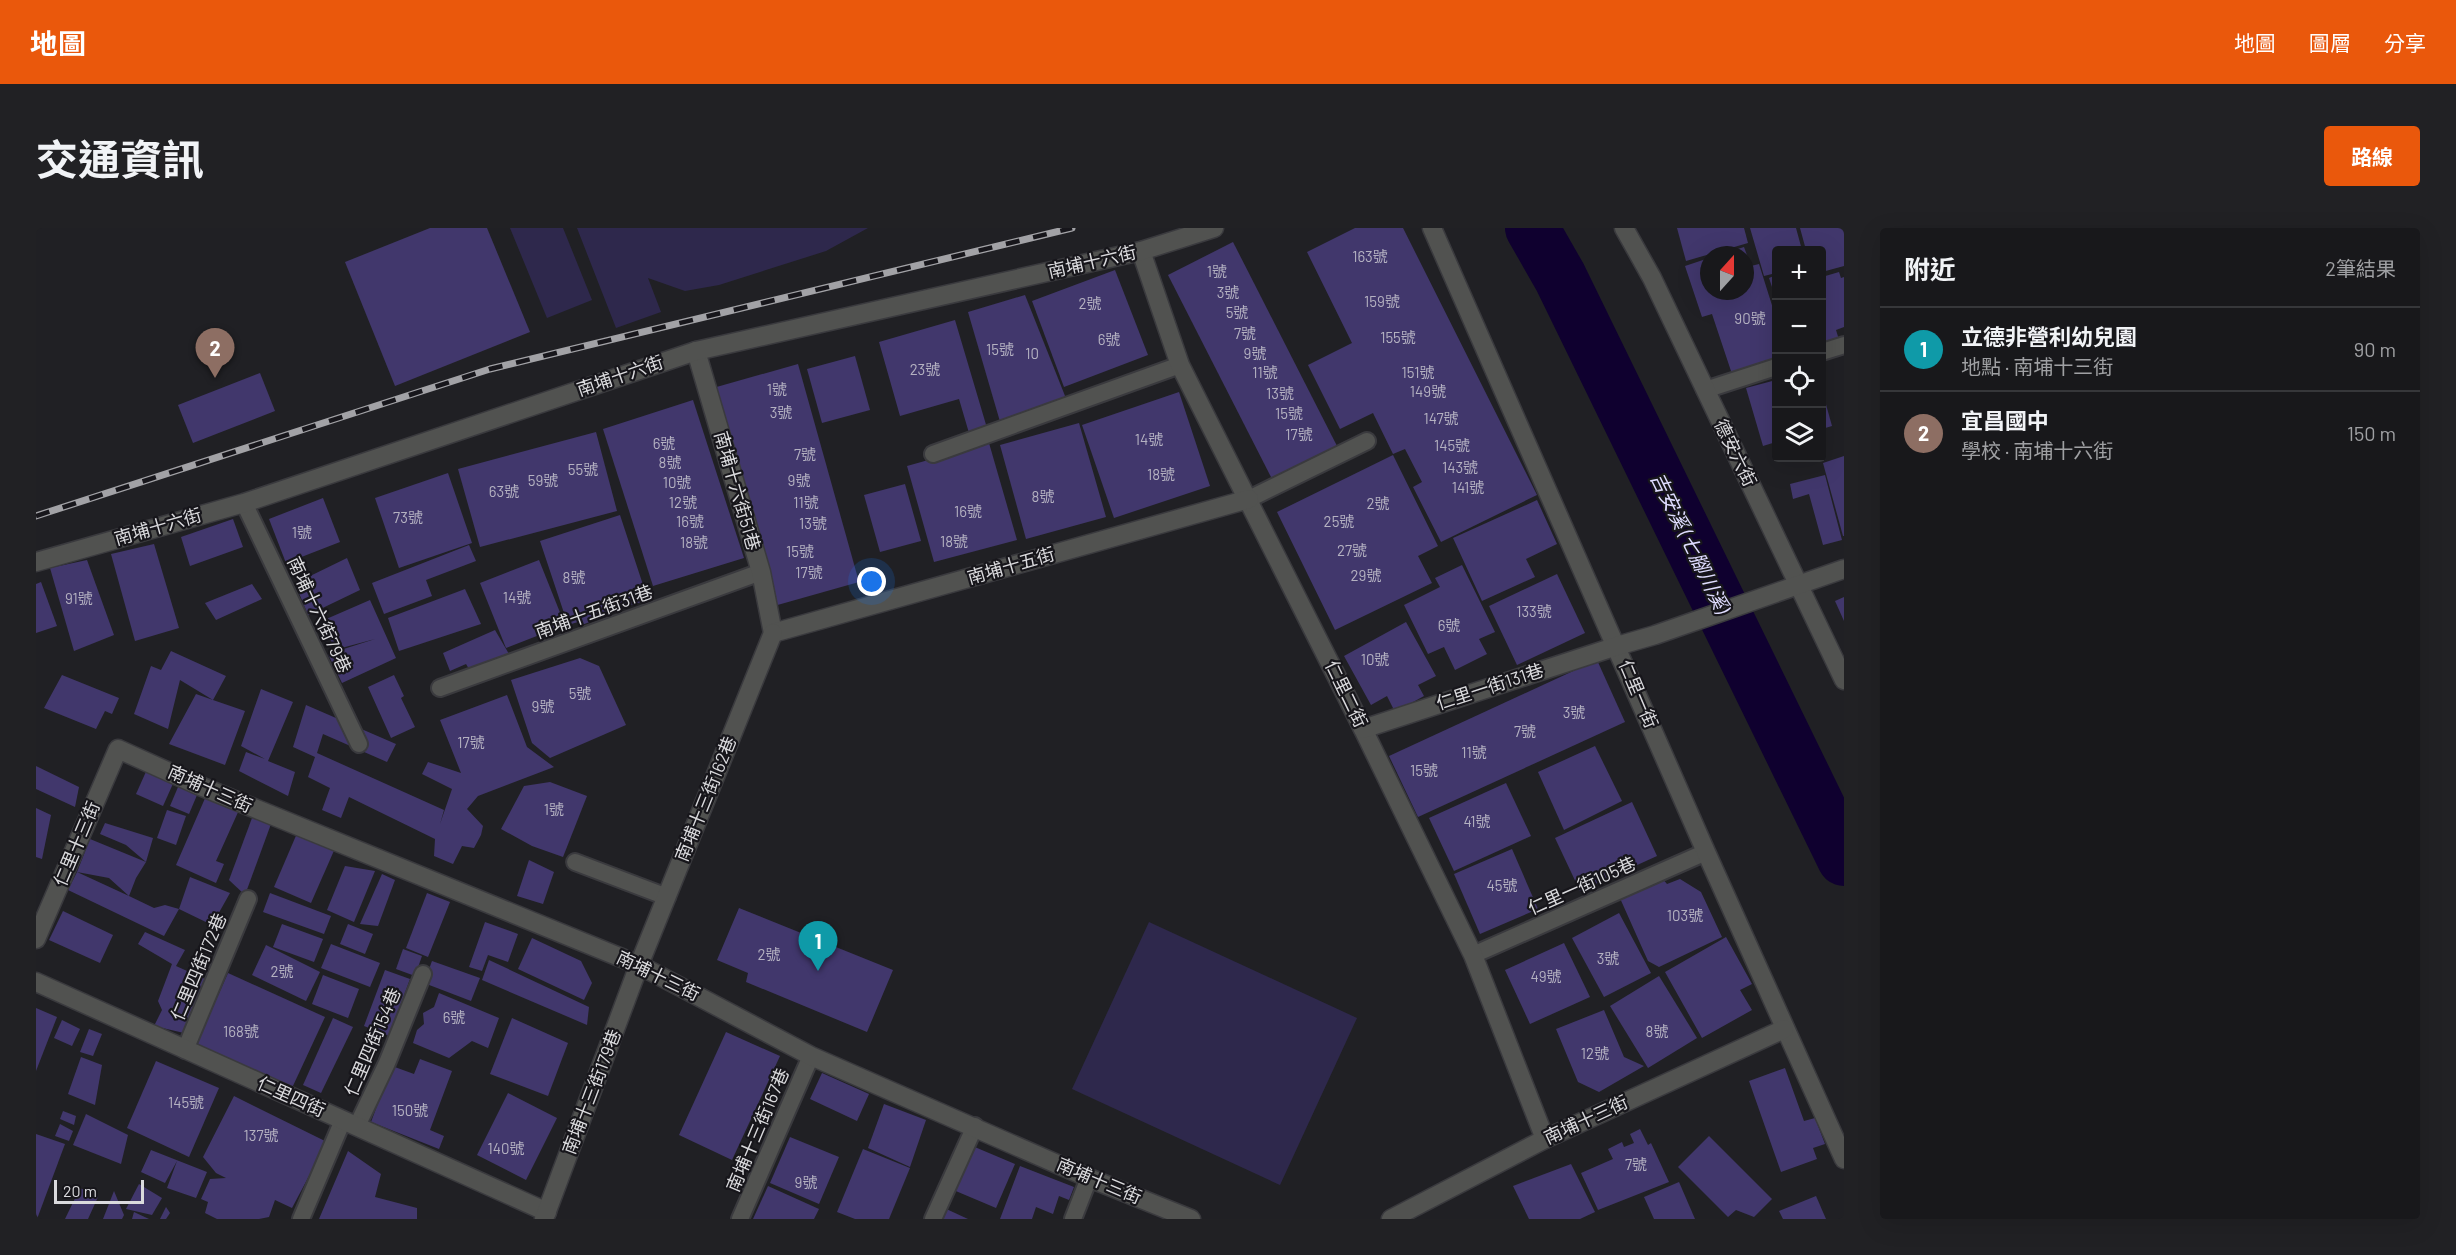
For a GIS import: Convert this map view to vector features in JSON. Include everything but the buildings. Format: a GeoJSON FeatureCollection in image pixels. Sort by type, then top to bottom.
{"type":"FeatureCollection","features":[{"type":"Feature","properties":{"kind":"street","name":"南埔十六街"},"geometry":{"type":"LineString","coordinates":[[36,562],[244,503],[696,351],[1141,252],[1214,228]]}},
{"type":"Feature","properties":{"kind":"street","name":"仁里一街"},"geometry":{"type":"LineString","coordinates":[[1432,228],[1784,1029],[1844,1159]]}},
{"type":"Feature","properties":{"kind":"street","name":"德安六街"},"geometry":{"type":"LineString","coordinates":[[1624,228],[1652,278],[1844,680]]}},
{"type":"Feature","properties":{"kind":"street","name":"仁里二街"},"geometry":{"type":"LineString","coordinates":[[1141,252],[1180,365],[1364,729],[1473,955],[1545,1139]]}},
{"type":"Feature","properties":{"kind":"street","name":"南埔十六街51巷"},"geometry":{"type":"LineString","coordinates":[[696,351],[761,572],[773,633]]}},
{"type":"Feature","properties":{"kind":"street","name":"南埔十五街"},"geometry":{"type":"LineString","coordinates":[[773,633],[1249,499]]}},
{"type":"Feature","properties":{"kind":"street","name":"仁里一街131巷"},"geometry":{"type":"LineString","coordinates":[[1364,729],[1655,635],[1844,569]]}},
{"type":"Feature","properties":{"kind":"street","name":"南埔十三街162巷"},"geometry":{"type":"LineString","coordinates":[[639,965],[773,633]]}},
{"type":"Feature","properties":{"kind":"street","name":"仁里十三街"},"geometry":{"type":"LineString","coordinates":[[36,939],[118,749]]}},
{"type":"Feature","properties":{"kind":"street","name":"南埔十三街"},"geometry":{"type":"LineString","coordinates":[[118,749],[200,786],[639,965],[811,1056],[975,1126],[1089,1178],[1191,1219]]}},
{"type":"Feature","properties":{"kind":"street","name":"南埔十三街179巷"},"geometry":{"type":"LineString","coordinates":[[545,1216],[639,965]]}},
{"type":"Feature","properties":{"kind":"street","name":"仁里四街"},"geometry":{"type":"LineString","coordinates":[[36,982],[350,1123],[545,1216]]}},
{"type":"Feature","properties":{"kind":"street","name":"南埔十三街"},"geometry":{"type":"LineString","coordinates":[[1391,1219],[1545,1139],[1784,1029]]}},
{"type":"Feature","properties":{"kind":"lane"},"geometry":{"type":"LineString","coordinates":[[1826,350],[1844,345]]}},
{"type":"Feature","properties":{"kind":"lane"},"geometry":{"type":"LineString","coordinates":[[933,454],[1180,365]]}},
{"type":"Feature","properties":{"kind":"lane"},"geometry":{"type":"LineString","coordinates":[[1705,390],[1772,368]]}},
{"type":"Feature","properties":{"kind":"lane"},"geometry":{"type":"LineString","coordinates":[[1249,499],[1367,441]]}},
{"type":"Feature","properties":{"kind":"lane","name":"南埔十六街79巷"},"geometry":{"type":"LineString","coordinates":[[244,503],[359,744]]}},
{"type":"Feature","properties":{"kind":"lane","name":"南埔十五街31巷"},"geometry":{"type":"LineString","coordinates":[[440,688],[761,572]]}},
{"type":"Feature","properties":{"kind":"lane","name":"仁里一街105巷"},"geometry":{"type":"LineString","coordinates":[[1473,955],[1706,852]]}},
{"type":"Feature","properties":{"kind":"lane"},"geometry":{"type":"LineString","coordinates":[[575,862],[667,897]]}},
{"type":"Feature","properties":{"kind":"lane","name":"仁里四街172巷"},"geometry":{"type":"LineString","coordinates":[[185,1050],[248,898]]}},
{"type":"Feature","properties":{"kind":"lane","name":"仁里四街154巷"},"geometry":{"type":"LineString","coordinates":[[301,1219],[350,1123],[387,1064],[423,974]]}},
{"type":"Feature","properties":{"kind":"lane","name":"南埔十三街167巷"},"geometry":{"type":"LineString","coordinates":[[740,1219],[811,1056]]}},
{"type":"Feature","properties":{"kind":"lane"},"geometry":{"type":"LineString","coordinates":[[933,1219],[975,1126]]}},
{"type":"Feature","properties":{"kind":"lane"},"geometry":{"type":"LineString","coordinates":[[1073,1219],[1089,1178]]}},
{"type":"Feature","properties":{"kind":"shaded area"},"geometry":{"type":"Polygon","coordinates":[[[510,228],[563,228],[592,300],[547,318],[510,228]]]}},
{"type":"Feature","properties":{"kind":"shaded area"},"geometry":{"type":"Polygon","coordinates":[[[577,228],[868,228],[826,251],[719,285],[685,291],[648,278],[661,312],[616,328],[577,228]]]}},
{"type":"Feature","properties":{"kind":"shaded area"},"geometry":{"type":"Polygon","coordinates":[[[1149,922],[1357,1018],[1280,1185],[1072,1089],[1149,922]]]}},
{"type":"Feature","properties":{"kind":"waterway","name":"吉安溪 (七腳川溪)"},"geometry":{"type":"LineString","coordinates":[[1532,228],[1560,277],[1844,859]]}},
{"type":"Feature","properties":{"kind":"railway"},"geometry":{"type":"LineString","coordinates":[[36,516],[490,369],[1072,228]]}},
{"type":"Feature","properties":{"kind":"place","name":"宜昌國中"},"geometry":{"type":"Point","coordinates":[215,378]}},
{"type":"Feature","properties":{"kind":"place","name":"立德非營利幼兒園"},"geometry":{"type":"Point","coordinates":[818,971]}}]}
